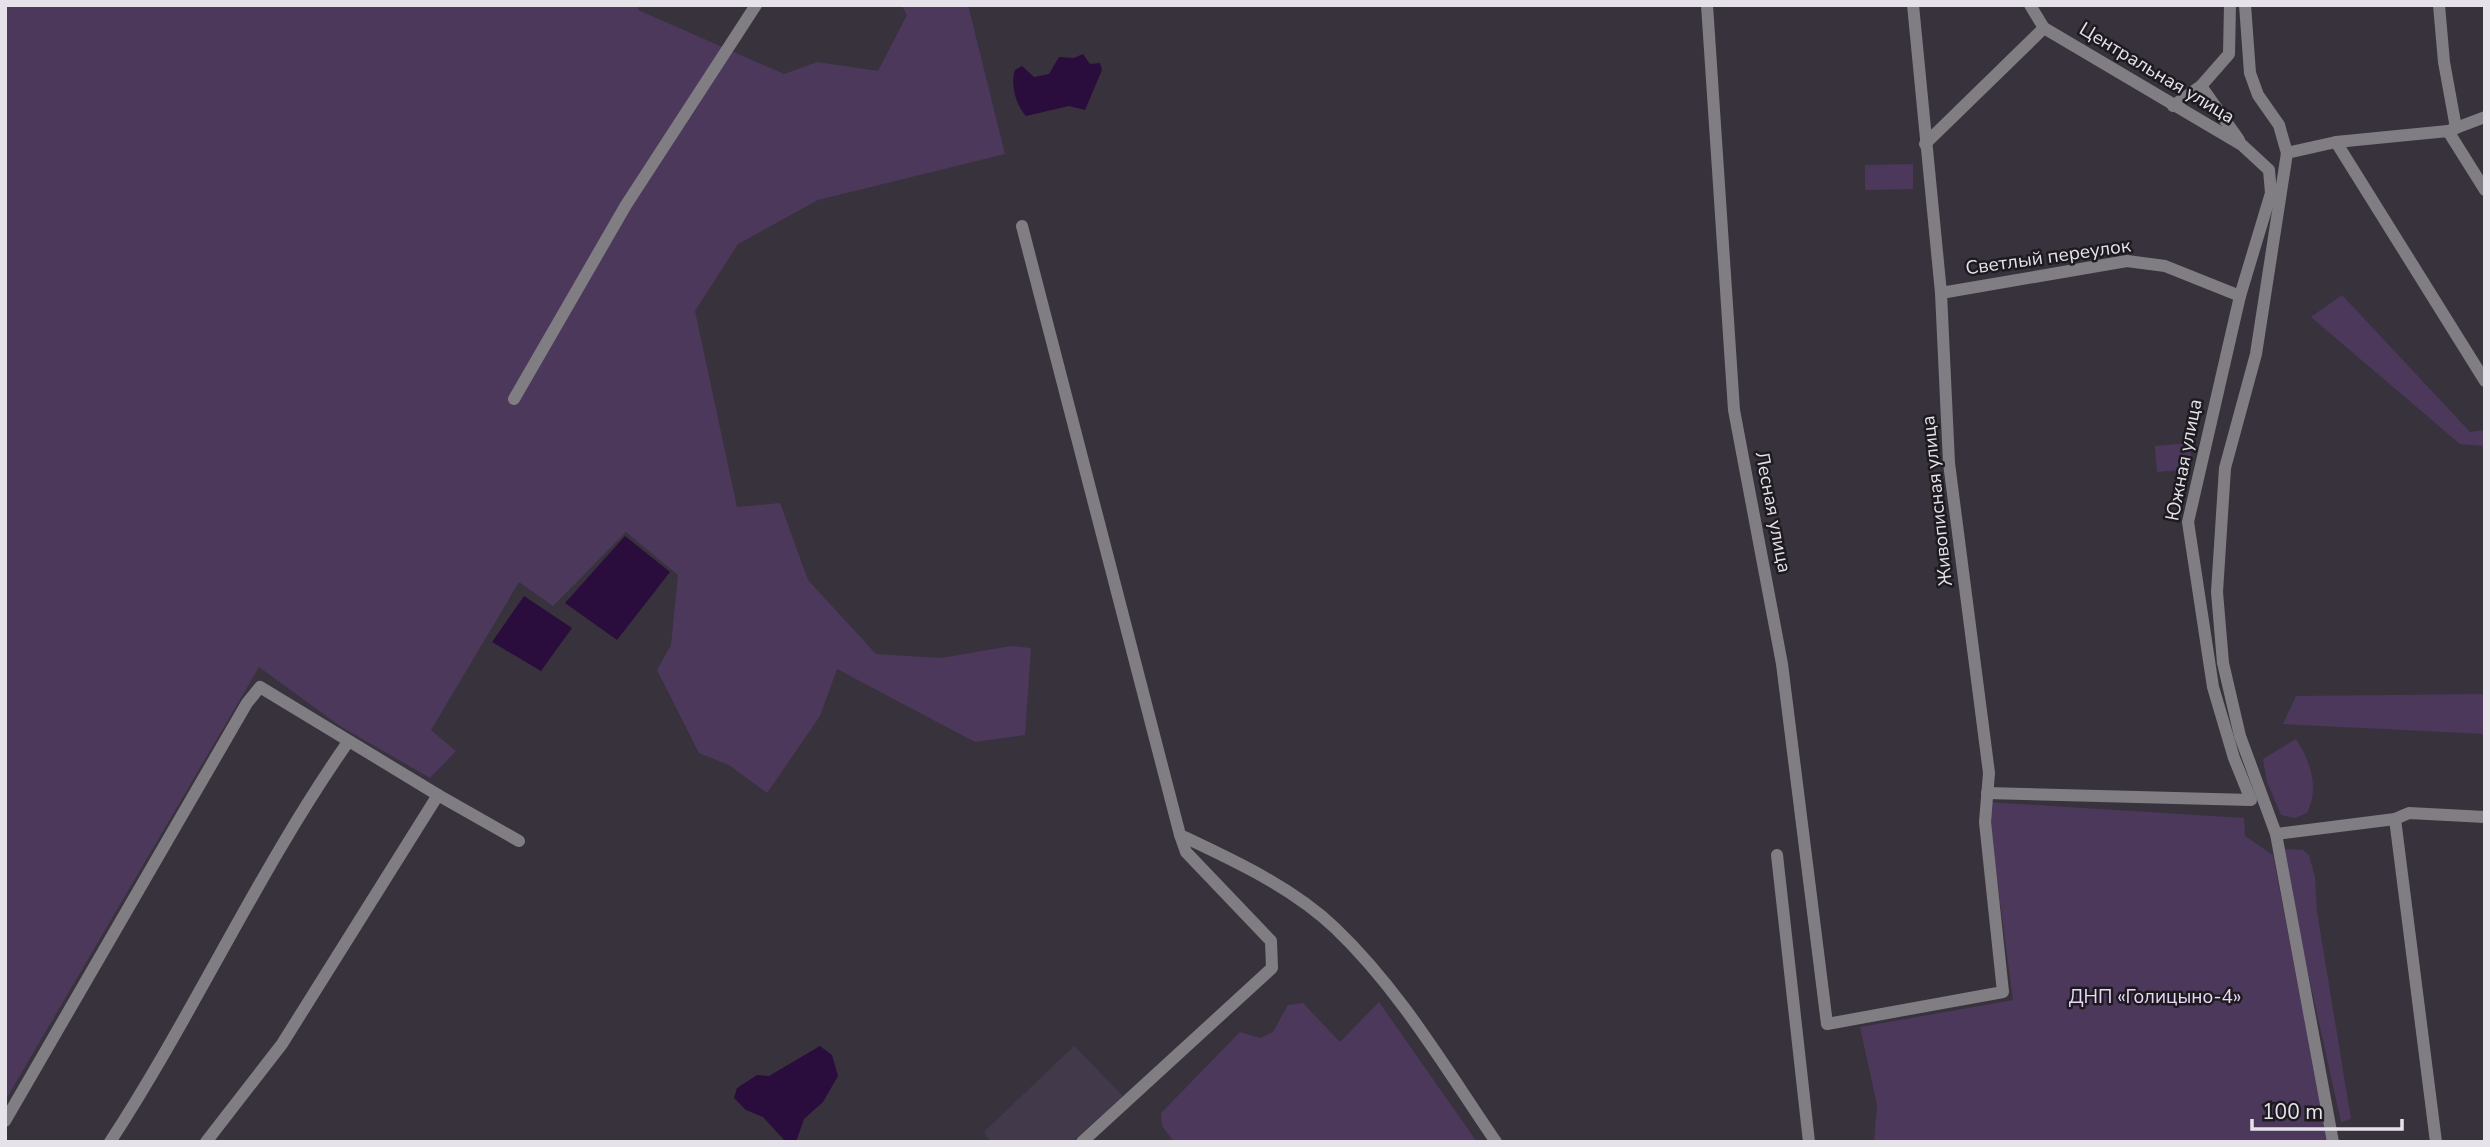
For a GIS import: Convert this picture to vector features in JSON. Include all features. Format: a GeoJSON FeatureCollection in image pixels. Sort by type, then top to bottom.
{"type":"FeatureCollection","features":[{"type":"Feature","properties":{"kind":"street"},"geometry":{"type":"LineString","coordinates":[[514,399],[625,205],[756,5]]}},
{"type":"Feature","properties":{"kind":"street","name":"Лесная улица"},"geometry":{"type":"LineString","coordinates":[[1707,5],[1734,410],[1782,664],[1828,1024],[2003,992]]}},
{"type":"Feature","properties":{"kind":"street","name":"Живописная улица"},"geometry":{"type":"LineString","coordinates":[[1913,5],[1941,293],[1949,463],[1989,773],[1985,822],[2003,992]]}},
{"type":"Feature","properties":{"kind":"street","name":"Центральная улица"},"geometry":{"type":"LineString","coordinates":[[2030,5],[2045,28],[2242,145],[2269,170]]}},
{"type":"Feature","properties":{"kind":"street"},"geometry":{"type":"LineString","coordinates":[[2173,106],[2201,86],[2229,54],[2230,5]]}},
{"type":"Feature","properties":{"kind":"street"},"geometry":{"type":"LineString","coordinates":[[2245,5],[2250,73],[2258,95],[2279,125],[2287,153],[2256,354],[2225,468],[2217,592],[2223,663],[2240,736],[2276,834],[2333,1142]]}},
{"type":"Feature","properties":{"kind":"street"},"geometry":{"type":"LineString","coordinates":[[2439,5],[2452,130],[2485,190]]}},
{"type":"Feature","properties":{"kind":"street"},"geometry":{"type":"LineString","coordinates":[[1925,144],[2045,28]]}},
{"type":"Feature","properties":{"kind":"street"},"geometry":{"type":"LineString","coordinates":[[2201,86],[2242,145]]}},
{"type":"Feature","properties":{"kind":"street"},"geometry":{"type":"LineString","coordinates":[[2287,153],[2336,142],[2452,130],[2485,117]]}},
{"type":"Feature","properties":{"kind":"street"},"geometry":{"type":"LineString","coordinates":[[2336,142],[2485,381]]}},
{"type":"Feature","properties":{"kind":"street","name":"Южная улица"},"geometry":{"type":"LineString","coordinates":[[1987,793],[2251,800],[2234,758],[2213,687],[2188,522],[2240,296],[2271,193],[2269,170]]}},
{"type":"Feature","properties":{"kind":"street"},"geometry":{"type":"LineString","coordinates":[[1023,226],[1180,835],[1186,852],[1271,941],[1272,968],[1082,1142]]}},
{"type":"Feature","properties":{"kind":"street","name":"Светлый переулок"},"geometry":{"type":"LineString","coordinates":[[1941,293],[2127,261],[2165,266],[2240,296]]}},
{"type":"Feature","properties":{"kind":"street"},"geometry":{"type":"LineString","coordinates":[[5,1121],[115,936],[247,703],[260,687],[348,742],[519,841]]}},
{"type":"Feature","properties":{"kind":"street"},"geometry":{"type":"LineString","coordinates":[[110,1142],[270,869],[304,804],[348,742]]}},
{"type":"Feature","properties":{"kind":"street"},"geometry":{"type":"LineString","coordinates":[[206,1142],[282,1044],[438,795]]}},
{"type":"Feature","properties":{"kind":"street"},"geometry":{"type":"LineString","coordinates":[[2276,834],[2395,819],[2409,813],[2485,817]]}},
{"type":"Feature","properties":{"kind":"street"},"geometry":{"type":"LineString","coordinates":[[2395,819],[2436,1142]]}},
{"type":"Feature","properties":{"kind":"street"},"geometry":{"type":"LineString","coordinates":[[1180,835],[1296,897],[1335,928],[1390,987],[1496,1142]]}},
{"type":"Feature","properties":{"kind":"street"},"geometry":{"type":"LineString","coordinates":[[1777,855],[1809,1142]]}},
{"type":"Feature","properties":{"kind":"shaded area"},"geometry":{"type":"Polygon","coordinates":[[[1083,54],[1090,64],[1100,63],[1102,70],[1085,110],[1069,106],[1026,116],[1015,94],[1015,70],[1022,66],[1034,77],[1049,74],[1059,57],[1074,58],[1083,54]]]}},
{"type":"Feature","properties":{"kind":"shaded area"},"geometry":{"type":"Polygon","coordinates":[[[625,536],[670,572],[617,640],[565,603],[625,536]]]}},
{"type":"Feature","properties":{"kind":"shaded area"},"geometry":{"type":"Polygon","coordinates":[[[524,596],[572,628],[541,671],[492,642],[524,596]]]}},
{"type":"Feature","properties":{"kind":"shaded area"},"geometry":{"type":"Polygon","coordinates":[[[820,1046],[832,1055],[838,1076],[823,1102],[804,1119],[796,1142],[786,1142],[763,1117],[746,1110],[734,1098],[737,1088],[757,1075],[769,1076],[820,1046]]]}},
{"type":"Feature","properties":{"kind":"shaded area"},"geometry":{"type":"Polygon","coordinates":[[[1074,1046],[1123,1096],[1072,1142],[991,1142],[984,1132],[1074,1046]]]}},
{"type":"Feature","properties":{"kind":"green space"},"geometry":{"type":"Polygon","coordinates":[[[5,5],[640,5],[638,10],[784,74],[817,62],[878,71],[907,15],[901,5],[968,5],[1005,154],[818,200],[738,244],[695,311],[737,507],[780,503],[808,580],[876,654],[941,658],[1011,646],[1031,648],[1025,735],[975,742],[837,669],[820,716],[767,793],[729,765],[699,753],[657,670],[671,645],[678,575],[626,532],[553,606],[519,582],[431,730],[456,751],[430,778],[340,726],[259,667],[5,1101],[5,5]]]}},
{"type":"Feature","properties":{"kind":"green space"},"geometry":{"type":"Polygon","coordinates":[[[1913,164],[1913,189],[1865,190],[1865,165],[1913,164]]]}},
{"type":"Feature","properties":{"kind":"green space"},"geometry":{"type":"Polygon","coordinates":[[[2342,295],[2470,432],[2485,430],[2485,446],[2460,444],[2311,317],[2342,295]]]}},
{"type":"Feature","properties":{"kind":"green space"},"geometry":{"type":"Polygon","coordinates":[[[2190,443],[2192,469],[2157,472],[2155,446],[2190,443]]]}},
{"type":"Feature","properties":{"kind":"green space"},"geometry":{"type":"Polygon","coordinates":[[[2485,694],[2485,734],[2283,724],[2296,696],[2485,694]]]}},
{"type":"Feature","properties":{"kind":"green space"},"geometry":{"type":"Polygon","coordinates":[[[2296,739],[2312,774],[2313,794],[2307,813],[2295,818],[2281,815],[2267,782],[2263,759],[2296,739]]]}},
{"type":"Feature","properties":{"kind":"green space","name":"ДНП «Голицыно-4»"},"geometry":{"type":"Polygon","coordinates":[[[1987,802],[2244,818],[2245,836],[2273,855],[2328,1142],[1874,1142],[1877,1105],[1860,1027],[2013,1000],[1987,802]]]}},
{"type":"Feature","properties":{"kind":"green space"},"geometry":{"type":"Polygon","coordinates":[[[2284,849],[2303,850],[2309,855],[2315,877],[2317,912],[2351,1119],[2341,1122],[2303,950],[2284,849]]]}},
{"type":"Feature","properties":{"kind":"green space"},"geometry":{"type":"Polygon","coordinates":[[[1379,1002],[1477,1142],[1174,1142],[1162,1126],[1161,1113],[1240,1032],[1260,1038],[1273,1032],[1288,1005],[1303,1003],[1340,1042],[1379,1002]]]}}]}
